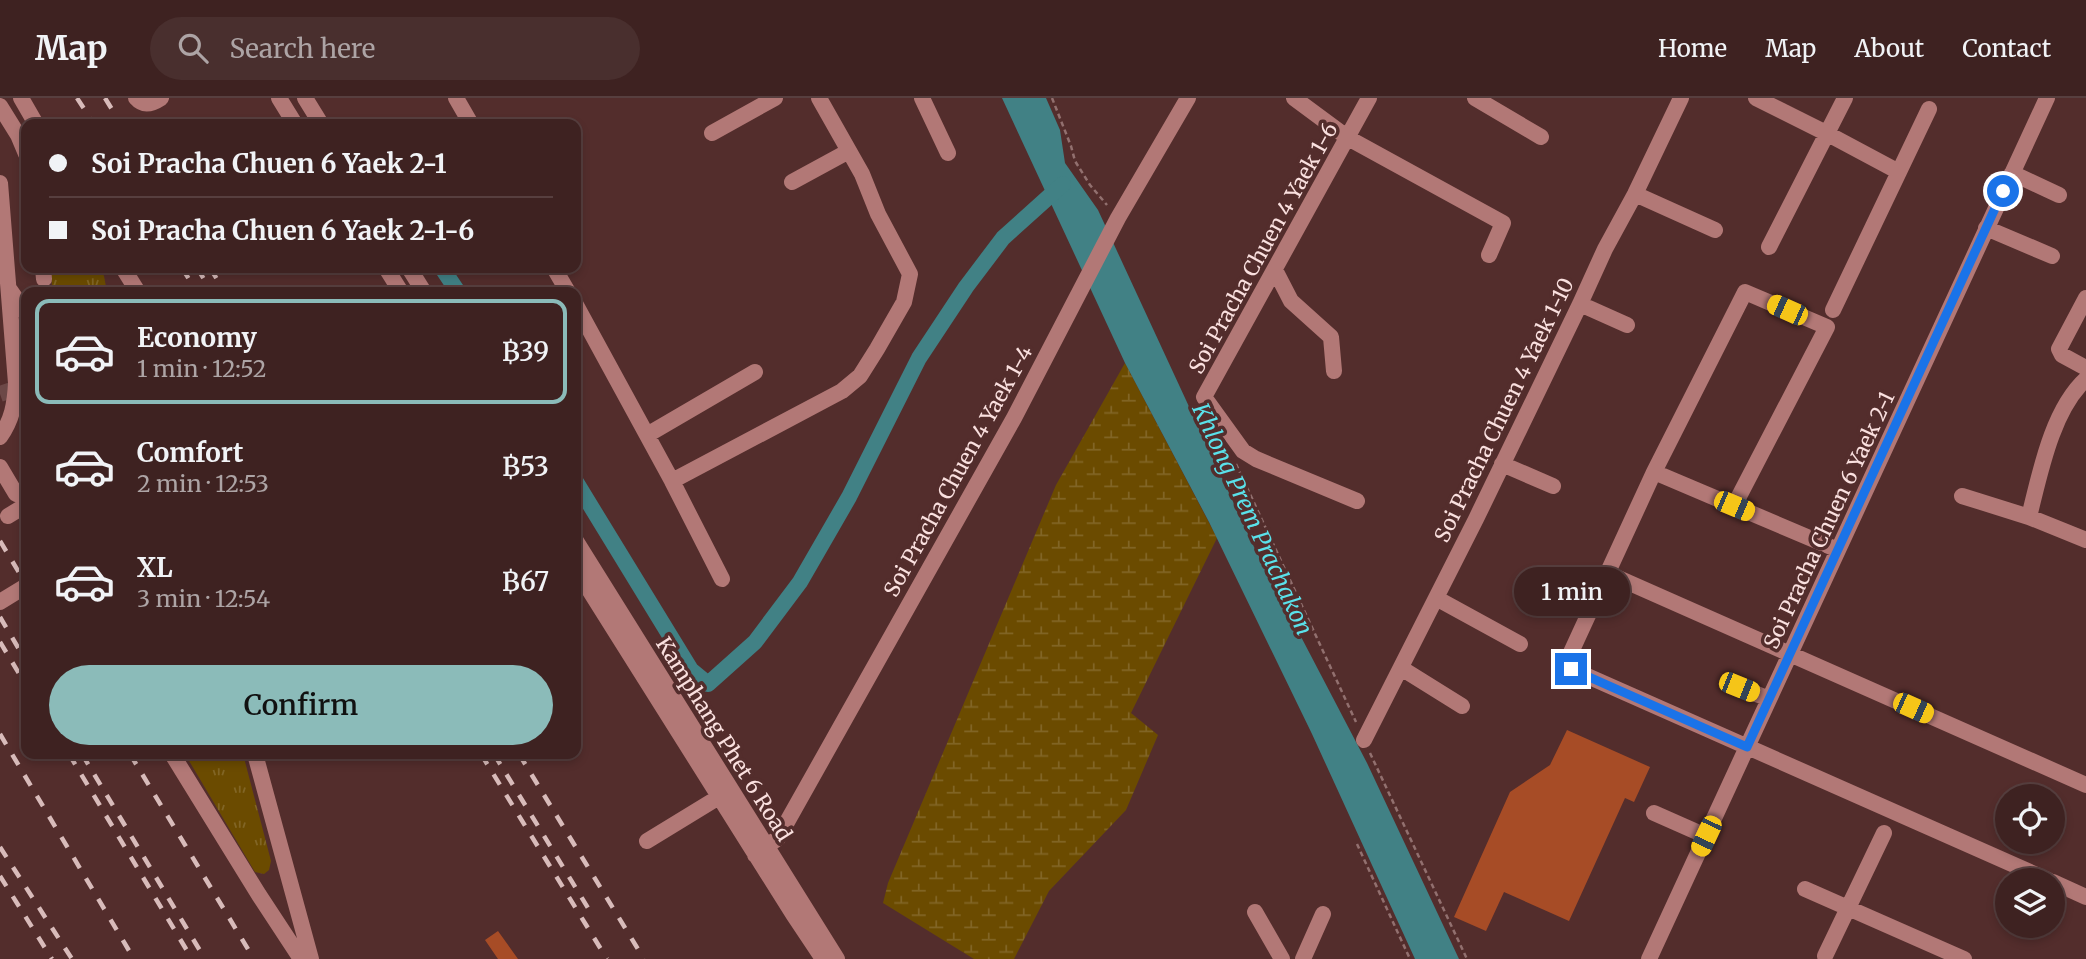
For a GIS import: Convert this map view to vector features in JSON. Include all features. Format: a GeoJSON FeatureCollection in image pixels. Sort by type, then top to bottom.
{"type":"FeatureCollection","features":[{"type":"Feature","properties":{"kind":"street"},"geometry":{"type":"LineString","coordinates":[[20,98],[33,119]]}},
{"type":"Feature","properties":{"kind":"street"},"geometry":{"type":"LineString","coordinates":[[136,98],[144,104],[153,104],[161,98]]}},
{"type":"Feature","properties":{"kind":"street"},"geometry":{"type":"LineString","coordinates":[[279,98],[292,119]]}},
{"type":"Feature","properties":{"kind":"street"},"geometry":{"type":"LineString","coordinates":[[305,98],[318,119]]}},
{"type":"Feature","properties":{"kind":"street"},"geometry":{"type":"LineString","coordinates":[[456,98],[468,119]]}},
{"type":"Feature","properties":{"kind":"street"},"geometry":{"type":"LineString","coordinates":[[712,133],[775,98]]}},
{"type":"Feature","properties":{"kind":"street"},"geometry":{"type":"LineString","coordinates":[[672,481],[842,391],[860,376],[904,302],[910,274],[878,214],[862,174],[819,98]]}},
{"type":"Feature","properties":{"kind":"street"},"geometry":{"type":"LineString","coordinates":[[922,98],[948,153]]}},
{"type":"Feature","properties":{"kind":"street","name":"Soi Pracha Chuen 4 Yaek 1-4"},"geometry":{"type":"LineString","coordinates":[[761,851],[778,838],[1014,418],[1118,218],[1188,98]]}},
{"type":"Feature","properties":{"kind":"street"},"geometry":{"type":"LineString","coordinates":[[1294,98],[1348,138],[1503,223],[1489,255]]}},
{"type":"Feature","properties":{"kind":"street","name":"Soi Pracha Chuen 4 Yaek 1-6"},"geometry":{"type":"LineString","coordinates":[[1357,501],[1244,451],[1204,397],[1369,98]]}},
{"type":"Feature","properties":{"kind":"street"},"geometry":{"type":"LineString","coordinates":[[1475,98],[1541,137]]}},
{"type":"Feature","properties":{"kind":"street","name":"Soi Pracha Chuen 4 Yaek 1-10"},"geometry":{"type":"LineString","coordinates":[[1364,740],[1681,98]]}},
{"type":"Feature","properties":{"kind":"street"},"geometry":{"type":"LineString","coordinates":[[1756,98],[1899,172]]}},
{"type":"Feature","properties":{"kind":"street"},"geometry":{"type":"LineString","coordinates":[[1769,247],[1845,98]]}},
{"type":"Feature","properties":{"kind":"street","name":"Soi Pracha Chuen 6 Yaek 2-1"},"geometry":{"type":"LineString","coordinates":[[1649,959],[2048,98]]}},
{"type":"Feature","properties":{"kind":"street"},"geometry":{"type":"LineString","coordinates":[[0,106],[21,142]]}},
{"type":"Feature","properties":{"kind":"street"},"geometry":{"type":"LineString","coordinates":[[1833,310],[1929,110]]}},
{"type":"Feature","properties":{"kind":"street"},"geometry":{"type":"LineString","coordinates":[[792,182],[849,151]]}},
{"type":"Feature","properties":{"kind":"street"},"geometry":{"type":"LineString","coordinates":[[2012,173],[2060,195]]}},
{"type":"Feature","properties":{"kind":"street"},"geometry":{"type":"LineString","coordinates":[[0,183],[16,383],[15,406],[8,427],[0,437]]}},
{"type":"Feature","properties":{"kind":"street"},"geometry":{"type":"LineString","coordinates":[[1635,194],[1715,230]]}},
{"type":"Feature","properties":{"kind":"street"},"geometry":{"type":"LineString","coordinates":[[1986,228],[2052,256]]}},
{"type":"Feature","properties":{"kind":"street"},"geometry":{"type":"LineString","coordinates":[[1275,270],[1291,301],[1331,337],[1334,371]]}},
{"type":"Feature","properties":{"kind":"street"},"geometry":{"type":"LineString","coordinates":[[10,290],[21,306]]}},
{"type":"Feature","properties":{"kind":"street"},"geometry":{"type":"LineString","coordinates":[[1734,506],[1826,327],[1745,292],[1654,472],[1567,661],[1567,667],[2021,868]]}},
{"type":"Feature","properties":{"kind":"street"},"geometry":{"type":"LineString","coordinates":[[2086,298],[2059,349],[2062,355],[2086,368]]}},
{"type":"Feature","properties":{"kind":"street"},"geometry":{"type":"LineString","coordinates":[[1580,304],[1627,325]]}},
{"type":"Feature","properties":{"kind":"street"},"geometry":{"type":"LineString","coordinates":[[581,314],[722,579]]}},
{"type":"Feature","properties":{"kind":"street"},"geometry":{"type":"LineString","coordinates":[[647,435],[755,372]]}},
{"type":"Feature","properties":{"kind":"street"},"geometry":{"type":"LineString","coordinates":[[2029,517],[2050,441],[2065,407],[2086,379]]}},
{"type":"Feature","properties":{"kind":"street"},"geometry":{"type":"LineString","coordinates":[[1502,464],[1553,486]]}},
{"type":"Feature","properties":{"kind":"street"},"geometry":{"type":"LineString","coordinates":[[0,467],[21,500],[8,516]]}},
{"type":"Feature","properties":{"kind":"street"},"geometry":{"type":"LineString","coordinates":[[1654,472],[1838,550]]}},
{"type":"Feature","properties":{"kind":"street"},"geometry":{"type":"LineString","coordinates":[[1962,496],[2029,517],[2086,540]]}},
{"type":"Feature","properties":{"kind":"street","name":"Kamphang Phet 6 Road"},"geometry":{"type":"LineString","coordinates":[[581,549],[825,958]]}},
{"type":"Feature","properties":{"kind":"street"},"geometry":{"type":"LineString","coordinates":[[1607,573],[2086,785]]}},
{"type":"Feature","properties":{"kind":"street","name":"Kamphang Phet 6 Road"},"geometry":{"type":"LineString","coordinates":[[581,577],[719,797],[761,851]]}},
{"type":"Feature","properties":{"kind":"street"},"geometry":{"type":"LineString","coordinates":[[0,602],[21,589]]}},
{"type":"Feature","properties":{"kind":"street"},"geometry":{"type":"LineString","coordinates":[[1436,598],[1520,644]]}},
{"type":"Feature","properties":{"kind":"street"},"geometry":{"type":"LineString","coordinates":[[1401,668],[1462,706]]}},
{"type":"Feature","properties":{"kind":"street"},"geometry":{"type":"LineString","coordinates":[[1739,687],[1769,699]]}},
{"type":"Feature","properties":{"kind":"street"},"geometry":{"type":"LineString","coordinates":[[175,759],[300,959]]}},
{"type":"Feature","properties":{"kind":"street"},"geometry":{"type":"LineString","coordinates":[[256,759],[311,959]]}},
{"type":"Feature","properties":{"kind":"street"},"geometry":{"type":"LineString","coordinates":[[647,841],[719,797]]}},
{"type":"Feature","properties":{"kind":"street"},"geometry":{"type":"LineString","coordinates":[[1654,813],[1706,836]]}},
{"type":"Feature","properties":{"kind":"street"},"geometry":{"type":"LineString","coordinates":[[1825,956],[1884,833]]}},
{"type":"Feature","properties":{"kind":"street"},"geometry":{"type":"LineString","coordinates":[[2065,888],[2086,897]]}},
{"type":"Feature","properties":{"kind":"street"},"geometry":{"type":"LineString","coordinates":[[1805,889],[1964,959]]}},
{"type":"Feature","properties":{"kind":"street"},"geometry":{"type":"LineString","coordinates":[[1255,912],[1282,959]]}},
{"type":"Feature","properties":{"kind":"street"},"geometry":{"type":"LineString","coordinates":[[1303,959],[1323,914]]}},
{"type":"Feature","properties":{"kind":"path"},"geometry":{"type":"LineString","coordinates":[[1052,98],[1075,161],[1090,186],[1118,218]]}},
{"type":"Feature","properties":{"kind":"path"},"geometry":{"type":"LineString","coordinates":[[1233,460],[1467,959]]}},
{"type":"Feature","properties":{"kind":"path"},"geometry":{"type":"LineString","coordinates":[[1357,844],[1410,959]]}},
{"type":"Feature","properties":{"kind":"green space"},"geometry":{"type":"Polygon","coordinates":[[[51,273],[102,273],[106,287],[38,287],[52,285],[51,273]]]}},
{"type":"Feature","properties":{"kind":"green space"},"geometry":{"type":"Polygon","coordinates":[[[1125,363],[1217,538],[1131,713],[1158,735],[1126,810],[1049,891],[1014,959],[974,959],[883,903],[888,883],[1056,485],[1125,363]]]}},
{"type":"Feature","properties":{"kind":"green space"},"geometry":{"type":"Polygon","coordinates":[[[188,759],[244,759],[271,861],[269,870],[264,874],[255,872],[188,759]]]}},
{"type":"Feature","properties":{"kind":"water"},"geometry":{"type":"Polygon","coordinates":[[[1002,98],[1046,98],[1060,130],[1065,163],[1098,210],[1254,547],[1367,763],[1459,959],[1415,959],[1312,734],[1209,522],[1125,363],[1002,98]]]}},
{"type":"Feature","properties":{"kind":"building"},"geometry":{"type":"Polygon","coordinates":[[[1567,730],[1650,767],[1634,802],[1625,798],[1569,921],[1504,892],[1486,931],[1454,917],[1510,792],[1550,765],[1567,730]]]}},
{"type":"Feature","properties":{"kind":"building"},"geometry":{"type":"Polygon","coordinates":[[[498,931],[518,959],[498,959],[485,940],[498,931]]]}},
{"type":"Feature","properties":{"kind":"waterway"},"geometry":{"type":"LineString","coordinates":[[581,490],[691,670],[708,684],[755,642],[800,582],[849,497],[919,358],[966,287],[1003,238],[1063,184]]}},
{"type":"Feature","properties":{"kind":"waterway"},"geometry":{"type":"LineString","coordinates":[[445,273],[455,287]]}},
{"type":"Feature","properties":{"kind":"tunnel"},"geometry":{"type":"LineString","coordinates":[[0,394],[21,387]]}},
{"type":"Feature","properties":{"kind":"railway"},"geometry":{"type":"LineString","coordinates":[[77,98],[91,119]]}},
{"type":"Feature","properties":{"kind":"railway"},"geometry":{"type":"LineString","coordinates":[[105,98],[118,119]]}},
{"type":"Feature","properties":{"kind":"railway"},"geometry":{"type":"LineString","coordinates":[[185,273],[194,287]]}},
{"type":"Feature","properties":{"kind":"railway"},"geometry":{"type":"LineString","coordinates":[[200,273],[209,287]]}},
{"type":"Feature","properties":{"kind":"railway"},"geometry":{"type":"LineString","coordinates":[[213,273],[222,287]]}},
{"type":"Feature","properties":{"kind":"railway"},"geometry":{"type":"LineString","coordinates":[[0,541],[21,576]]}},
{"type":"Feature","properties":{"kind":"railway"},"geometry":{"type":"LineString","coordinates":[[0,617],[21,653]]}},
{"type":"Feature","properties":{"kind":"railway"},"geometry":{"type":"LineString","coordinates":[[0,642],[21,677]]}},
{"type":"Feature","properties":{"kind":"railway"},"geometry":{"type":"LineString","coordinates":[[0,734],[134,959]]}},
{"type":"Feature","properties":{"kind":"railway"},"geometry":{"type":"LineString","coordinates":[[72,759],[192,959]]}},
{"type":"Feature","properties":{"kind":"railway"},"geometry":{"type":"LineString","coordinates":[[85,759],[205,959]]}},
{"type":"Feature","properties":{"kind":"railway"},"geometry":{"type":"LineString","coordinates":[[133,759],[254,959]]}},
{"type":"Feature","properties":{"kind":"railway"},"geometry":{"type":"LineString","coordinates":[[484,759],[607,959]]}},
{"type":"Feature","properties":{"kind":"railway"},"geometry":{"type":"LineString","coordinates":[[497,759],[588,908]]}},
{"type":"Feature","properties":{"kind":"railway"},"geometry":{"type":"LineString","coordinates":[[522,759],[644,959]]}},
{"type":"Feature","properties":{"kind":"railway"},"geometry":{"type":"LineString","coordinates":[[0,847],[72,959]]}},
{"type":"Feature","properties":{"kind":"railway"},"geometry":{"type":"LineString","coordinates":[[0,876],[52,959]]}},
{"type":"Feature","properties":{"kind":"route"},"geometry":{"type":"LineString","coordinates":[[1571,669],[1747,747],[2003,191]]}},
{"type":"Feature","properties":{"kind":"water label","name":"Khlong Prem Prachakon"},"geometry":{"type":"Point","coordinates":[1253,519]}}]}
